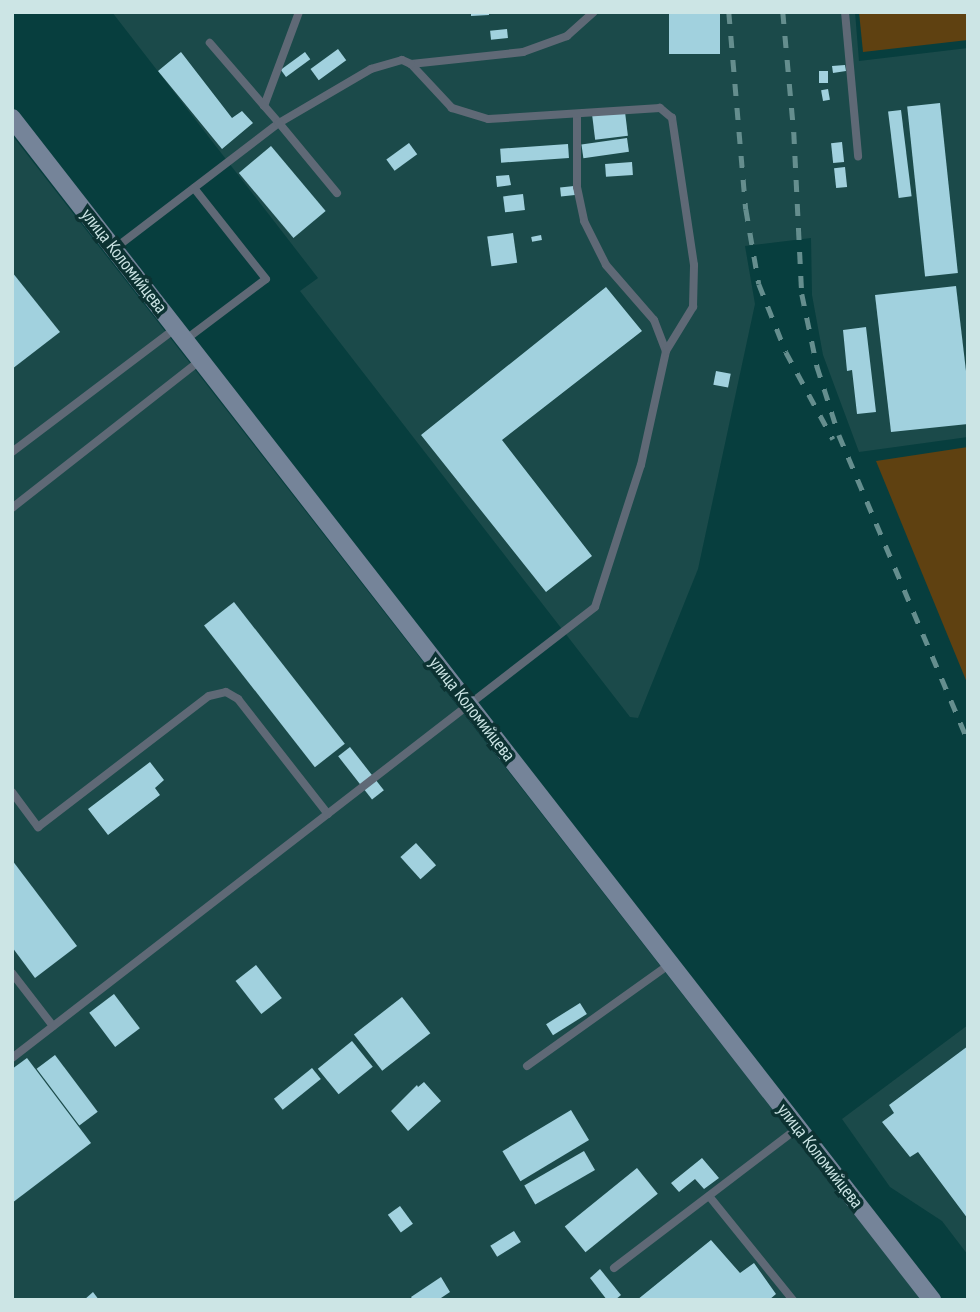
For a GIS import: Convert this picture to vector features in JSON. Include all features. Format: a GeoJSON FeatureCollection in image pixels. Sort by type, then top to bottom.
{"type":"FeatureCollection","features":[{"type":"Feature","properties":{"kind":"street","name":"улица Коломийцева"},"geometry":{"type":"LineString","coordinates":[[12,118],[932,1300]]}},
{"type":"Feature","properties":{"kind":"lane"},"geometry":{"type":"LineString","coordinates":[[264,106],[299,12]]}},
{"type":"Feature","properties":{"kind":"lane"},"geometry":{"type":"LineString","coordinates":[[411,64],[523,52],[567,36],[594,12]]}},
{"type":"Feature","properties":{"kind":"lane"},"geometry":{"type":"LineString","coordinates":[[845,12],[858,156]]}},
{"type":"Feature","properties":{"kind":"lane"},"geometry":{"type":"LineString","coordinates":[[210,43],[337,193]]}},
{"type":"Feature","properties":{"kind":"lane"},"geometry":{"type":"LineString","coordinates":[[12,1058],[595,607],[641,465],[666,351],[693,307],[694,265],[672,118],[660,108],[577,116],[488,119],[452,108],[411,64],[402,60],[371,69],[279,123],[114,248]]}},
{"type":"Feature","properties":{"kind":"lane"},"geometry":{"type":"LineString","coordinates":[[577,116],[577,187],[584,221],[606,265],[654,320],[666,351]]}},
{"type":"Feature","properties":{"kind":"lane"},"geometry":{"type":"LineString","coordinates":[[12,452],[181,334],[266,279],[194,188]]}},
{"type":"Feature","properties":{"kind":"lane"},"geometry":{"type":"LineString","coordinates":[[12,508],[201,360]]}},
{"type":"Feature","properties":{"kind":"lane"},"geometry":{"type":"LineString","coordinates":[[12,793],[38,827],[209,696],[226,692],[238,699],[328,814]]}},
{"type":"Feature","properties":{"kind":"lane"},"geometry":{"type":"LineString","coordinates":[[527,1066],[670,964]]}},
{"type":"Feature","properties":{"kind":"lane"},"geometry":{"type":"LineString","coordinates":[[12,973],[53,1027]]}},
{"type":"Feature","properties":{"kind":"lane"},"geometry":{"type":"LineString","coordinates":[[614,1268],[798,1128]]}},
{"type":"Feature","properties":{"kind":"lane"},"geometry":{"type":"LineString","coordinates":[[709,1196],[793,1300]]}},
{"type":"Feature","properties":{"kind":"shaded area"},"geometry":{"type":"Polygon","coordinates":[[[112,12],[855,12],[859,61],[968,48],[968,437],[859,452],[823,355],[812,295],[811,238],[745,246],[755,304],[698,569],[638,718],[630,717],[300,291],[318,278],[112,12]]]}},
{"type":"Feature","properties":{"kind":"shaded area"},"geometry":{"type":"Polygon","coordinates":[[[859,12],[968,12],[968,40],[863,52],[859,12]]]}},
{"type":"Feature","properties":{"kind":"shaded area"},"geometry":{"type":"Polygon","coordinates":[[[12,135],[921,1300],[12,1300],[12,135]]]}},
{"type":"Feature","properties":{"kind":"shaded area"},"geometry":{"type":"Polygon","coordinates":[[[968,447],[968,685],[876,461],[968,447]]]}},
{"type":"Feature","properties":{"kind":"shaded area"},"geometry":{"type":"Polygon","coordinates":[[[968,1025],[968,1255],[942,1221],[890,1187],[842,1119],[968,1025]]]}},
{"type":"Feature","properties":{"kind":"building"},"geometry":{"type":"Polygon","coordinates":[[[471,12],[489,12],[489,15],[471,16],[471,12]]]}},
{"type":"Feature","properties":{"kind":"building"},"geometry":{"type":"Polygon","coordinates":[[[669,12],[720,12],[720,54],[669,54],[669,12]]]}},
{"type":"Feature","properties":{"kind":"building"},"geometry":{"type":"Polygon","coordinates":[[[507,29],[508,38],[491,40],[490,31],[507,29]]]}},
{"type":"Feature","properties":{"kind":"building"},"geometry":{"type":"Polygon","coordinates":[[[338,49],[346,60],[319,80],[310,69],[338,49]]]}},
{"type":"Feature","properties":{"kind":"building"},"geometry":{"type":"Polygon","coordinates":[[[181,52],[232,118],[242,111],[253,123],[222,149],[158,71],[181,52]]]}},
{"type":"Feature","properties":{"kind":"building"},"geometry":{"type":"Polygon","coordinates":[[[305,52],[310,59],[286,77],[281,70],[305,52]]]}},
{"type":"Feature","properties":{"kind":"building"},"geometry":{"type":"Polygon","coordinates":[[[845,65],[846,71],[833,73],[832,66],[845,65]]]}},
{"type":"Feature","properties":{"kind":"building"},"geometry":{"type":"Polygon","coordinates":[[[819,71],[828,71],[828,83],[819,83],[819,71]]]}},
{"type":"Feature","properties":{"kind":"building"},"geometry":{"type":"Polygon","coordinates":[[[828,89],[830,100],[823,101],[821,90],[828,89]]]}},
{"type":"Feature","properties":{"kind":"building"},"geometry":{"type":"Polygon","coordinates":[[[940,103],[958,273],[925,277],[907,106],[940,103]]]}},
{"type":"Feature","properties":{"kind":"building"},"geometry":{"type":"Polygon","coordinates":[[[901,110],[912,196],[899,198],[888,112],[901,110]]]}},
{"type":"Feature","properties":{"kind":"building"},"geometry":{"type":"Polygon","coordinates":[[[625,112],[628,136],[595,140],[592,116],[625,112]]]}},
{"type":"Feature","properties":{"kind":"building"},"geometry":{"type":"Polygon","coordinates":[[[627,138],[629,152],[583,158],[581,144],[627,138]]]}},
{"type":"Feature","properties":{"kind":"building"},"geometry":{"type":"Polygon","coordinates":[[[842,142],[844,162],[833,163],[831,143],[842,142]]]}},
{"type":"Feature","properties":{"kind":"building"},"geometry":{"type":"Polygon","coordinates":[[[409,143],[417,154],[395,171],[386,159],[409,143]]]}},
{"type":"Feature","properties":{"kind":"building"},"geometry":{"type":"Polygon","coordinates":[[[568,144],[569,158],[501,163],[500,149],[568,144]]]}},
{"type":"Feature","properties":{"kind":"building"},"geometry":{"type":"Polygon","coordinates":[[[271,146],[326,211],[293,238],[239,173],[271,146]]]}},
{"type":"Feature","properties":{"kind":"building"},"geometry":{"type":"Polygon","coordinates":[[[632,162],[633,175],[606,177],[605,164],[632,162]]]}},
{"type":"Feature","properties":{"kind":"building"},"geometry":{"type":"Polygon","coordinates":[[[845,167],[847,187],[836,188],[834,168],[845,167]]]}},
{"type":"Feature","properties":{"kind":"building"},"geometry":{"type":"Polygon","coordinates":[[[509,175],[511,185],[497,187],[496,176],[509,175]]]}},
{"type":"Feature","properties":{"kind":"building"},"geometry":{"type":"Polygon","coordinates":[[[574,186],[575,195],[561,196],[560,187],[574,186]]]}},
{"type":"Feature","properties":{"kind":"building"},"geometry":{"type":"Polygon","coordinates":[[[523,194],[525,210],[505,212],[503,196],[523,194]]]}},
{"type":"Feature","properties":{"kind":"building"},"geometry":{"type":"Polygon","coordinates":[[[513,233],[517,263],[491,266],[487,237],[513,233]]]}},
{"type":"Feature","properties":{"kind":"building"},"geometry":{"type":"Polygon","coordinates":[[[541,235],[542,240],[532,242],[531,237],[541,235]]]}},
{"type":"Feature","properties":{"kind":"building"},"geometry":{"type":"Polygon","coordinates":[[[12,272],[60,332],[12,369],[12,272]]]}},
{"type":"Feature","properties":{"kind":"building"},"geometry":{"type":"Polygon","coordinates":[[[956,286],[968,388],[968,424],[891,432],[875,295],[956,286]]]}},
{"type":"Feature","properties":{"kind":"building"},"geometry":{"type":"Polygon","coordinates":[[[606,287],[642,331],[502,440],[592,556],[546,592],[421,435],[606,287]]]}},
{"type":"Feature","properties":{"kind":"building"},"geometry":{"type":"Polygon","coordinates":[[[866,327],[876,412],[857,414],[852,370],[847,371],[843,330],[866,327]]]}},
{"type":"Feature","properties":{"kind":"building"},"geometry":{"type":"Polygon","coordinates":[[[716,371],[731,374],[728,388],[713,385],[716,371]]]}},
{"type":"Feature","properties":{"kind":"building"},"geometry":{"type":"Polygon","coordinates":[[[234,602],[345,744],[315,767],[204,625],[234,602]]]}},
{"type":"Feature","properties":{"kind":"building"},"geometry":{"type":"Polygon","coordinates":[[[350,747],[384,790],[372,800],[338,756],[350,747]]]}},
{"type":"Feature","properties":{"kind":"building"},"geometry":{"type":"Polygon","coordinates":[[[150,762],[164,780],[155,788],[160,795],[108,835],[88,809],[150,762]]]}},
{"type":"Feature","properties":{"kind":"building"},"geometry":{"type":"Polygon","coordinates":[[[416,843],[436,865],[420,879],[400,857],[416,843]]]}},
{"type":"Feature","properties":{"kind":"building"},"geometry":{"type":"Polygon","coordinates":[[[12,860],[77,946],[35,978],[12,947],[12,860]]]}},
{"type":"Feature","properties":{"kind":"building"},"geometry":{"type":"Polygon","coordinates":[[[256,965],[282,998],[261,1014],[236,981],[256,965]]]}},
{"type":"Feature","properties":{"kind":"building"},"geometry":{"type":"Polygon","coordinates":[[[114,994],[140,1028],[115,1047],[89,1013],[114,994]]]}},
{"type":"Feature","properties":{"kind":"building"},"geometry":{"type":"Polygon","coordinates":[[[402,997],[430,1033],[382,1071],[354,1035],[402,997]]]}},
{"type":"Feature","properties":{"kind":"building"},"geometry":{"type":"Polygon","coordinates":[[[580,1003],[587,1014],[553,1035],[546,1024],[580,1003]]]}},
{"type":"Feature","properties":{"kind":"building"},"geometry":{"type":"Polygon","coordinates":[[[352,1041],[373,1067],[339,1094],[318,1069],[352,1041]]]}},
{"type":"Feature","properties":{"kind":"building"},"geometry":{"type":"Polygon","coordinates":[[[968,1046],[968,1219],[918,1152],[910,1157],[882,1122],[894,1113],[889,1105],[968,1046]]]}},
{"type":"Feature","properties":{"kind":"building"},"geometry":{"type":"Polygon","coordinates":[[[55,1055],[98,1112],[79,1126],[37,1069],[55,1055]]]}},
{"type":"Feature","properties":{"kind":"building"},"geometry":{"type":"Polygon","coordinates":[[[27,1058],[91,1143],[12,1203],[12,1069],[27,1058]]]}},
{"type":"Feature","properties":{"kind":"building"},"geometry":{"type":"Polygon","coordinates":[[[312,1068],[321,1079],[283,1110],[274,1099],[312,1068]]]}},
{"type":"Feature","properties":{"kind":"building"},"geometry":{"type":"Polygon","coordinates":[[[424,1082],[441,1101],[408,1131],[391,1111],[417,1085],[418,1087],[424,1082]]]}},
{"type":"Feature","properties":{"kind":"building"},"geometry":{"type":"Polygon","coordinates":[[[571,1110],[589,1140],[520,1181],[502,1151],[571,1110]]]}},
{"type":"Feature","properties":{"kind":"building"},"geometry":{"type":"Polygon","coordinates":[[[584,1151],[595,1170],[535,1205],[524,1186],[584,1151]]]}},
{"type":"Feature","properties":{"kind":"building"},"geometry":{"type":"Polygon","coordinates":[[[702,1158],[719,1178],[704,1189],[695,1179],[679,1192],[671,1183],[702,1158]]]}},
{"type":"Feature","properties":{"kind":"building"},"geometry":{"type":"Polygon","coordinates":[[[637,1168],[658,1194],[585,1252],[565,1227],[637,1168]]]}},
{"type":"Feature","properties":{"kind":"building"},"geometry":{"type":"Polygon","coordinates":[[[400,1206],[413,1224],[401,1233],[388,1215],[400,1206]]]}},
{"type":"Feature","properties":{"kind":"building"},"geometry":{"type":"Polygon","coordinates":[[[514,1231],[521,1242],[497,1257],[490,1246],[514,1231]]]}},
{"type":"Feature","properties":{"kind":"building"},"geometry":{"type":"Polygon","coordinates":[[[711,1240],[740,1273],[754,1263],[776,1294],[769,1300],[637,1300],[711,1240]]]}},
{"type":"Feature","properties":{"kind":"building"},"geometry":{"type":"Polygon","coordinates":[[[600,1269],[621,1295],[615,1300],[607,1300],[590,1278],[600,1269]]]}},
{"type":"Feature","properties":{"kind":"building"},"geometry":{"type":"Polygon","coordinates":[[[441,1277],[450,1292],[438,1300],[413,1300],[411,1297],[441,1277]]]}},
{"type":"Feature","properties":{"kind":"building"},"geometry":{"type":"Polygon","coordinates":[[[93,1292],[99,1300],[84,1300],[93,1292]]]}},
{"type":"Feature","properties":{"kind":"railway"},"geometry":{"type":"LineString","coordinates":[[729,12],[746,209],[759,284],[786,352],[833,439]]}},
{"type":"Feature","properties":{"kind":"railway"},"geometry":{"type":"LineString","coordinates":[[783,12],[794,132],[802,294],[817,366],[839,435],[968,741]]}}]}
